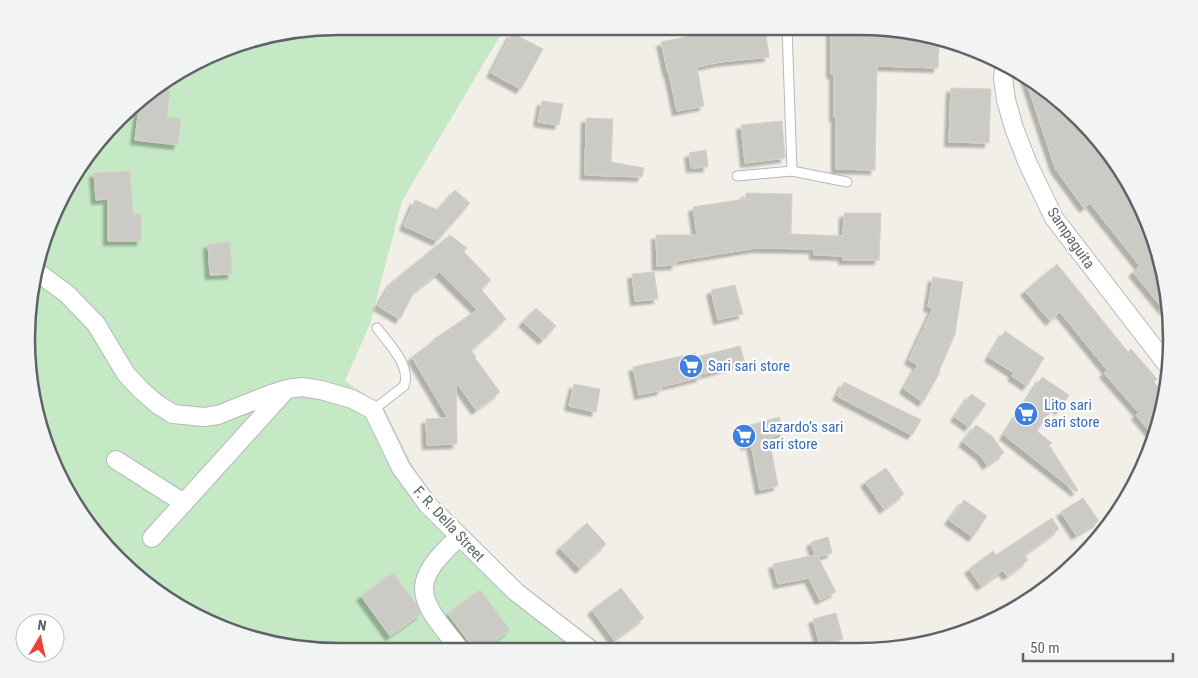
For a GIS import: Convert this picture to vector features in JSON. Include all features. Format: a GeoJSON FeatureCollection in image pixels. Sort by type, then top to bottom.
{"type":"FeatureCollection","features":[{"type":"Feature","properties":{"kind":"street","name":"Sampaguita"},"geometry":{"type":"LineString","coordinates":[[1004,72],[1006,100],[1014,128],[1028,164],[1054,218],[1162,358]]}},
{"type":"Feature","properties":{"kind":"street"},"geometry":{"type":"LineString","coordinates":[[42,276],[67,294],[96,324],[126,374],[146,395],[173,414],[204,418],[218,415],[287,388],[302,387],[322,390],[352,399],[372,410]]}},
{"type":"Feature","properties":{"kind":"street"},"geometry":{"type":"LineString","coordinates":[[152,538],[287,388]]}},
{"type":"Feature","properties":{"kind":"street","name":"F. R. Della Street"},"geometry":{"type":"LineString","coordinates":[[372,410],[405,475],[428,505],[516,592],[582,643]]}},
{"type":"Feature","properties":{"kind":"street"},"geometry":{"type":"LineString","coordinates":[[116,460],[184,503]]}},
{"type":"Feature","properties":{"kind":"street"},"geometry":{"type":"LineString","coordinates":[[455,643],[429,610],[424,596],[425,581],[432,566],[444,551],[460,537]]}},
{"type":"Feature","properties":{"kind":"lane"},"geometry":{"type":"LineString","coordinates":[[787,35],[792,172]]}},
{"type":"Feature","properties":{"kind":"lane"},"geometry":{"type":"LineString","coordinates":[[737,176],[792,172],[847,182]]}},
{"type":"Feature","properties":{"kind":"lane"},"geometry":{"type":"LineString","coordinates":[[372,410],[404,386],[406,381],[404,369],[400,361],[377,328]]}},
{"type":"Feature","properties":{"kind":"green space"},"geometry":{"type":"Polygon","coordinates":[[[339,35],[501,35],[402,201],[370,324],[345,381],[383,406],[418,477],[435,504],[521,585],[568,624],[598,643],[339,643],[280,637],[241,627],[205,612],[187,602],[170,592],[139,568],[110,539],[86,508],[76,491],[66,473],[51,437],[45,418],[38,379],[35,339],[36,319],[45,260],[66,205],[86,170],[98,154],[139,110],[170,86],[205,66],[260,45],[299,38],[339,35]]]}},
{"type":"Feature","properties":{"kind":"building"},"geometry":{"type":"Polygon","coordinates":[[[511,35],[516,35],[543,49],[521,89],[491,73],[511,35]]]}},
{"type":"Feature","properties":{"kind":"building"},"geometry":{"type":"Polygon","coordinates":[[[694,35],[766,35],[769,57],[720,62],[697,67],[704,106],[677,111],[661,42],[694,35]]]}},
{"type":"Feature","properties":{"kind":"building"},"geometry":{"type":"Polygon","coordinates":[[[831,35],[879,36],[939,45],[938,68],[877,66],[875,170],[836,169],[834,74],[831,74],[831,35]]]}},
{"type":"Feature","properties":{"kind":"building"},"geometry":{"type":"Polygon","coordinates":[[[1028,86],[1074,124],[1112,170],[1132,205],[1147,241],[1153,260],[1161,306],[1133,272],[1140,266],[1090,203],[1084,208],[1055,168],[1028,86]]]}},
{"type":"Feature","properties":{"kind":"building"},"geometry":{"type":"Polygon","coordinates":[[[951,88],[991,89],[989,143],[949,142],[951,88]]]}},
{"type":"Feature","properties":{"kind":"building"},"geometry":{"type":"Polygon","coordinates":[[[165,89],[170,90],[167,117],[181,119],[178,145],[135,140],[139,110],[165,89]]]}},
{"type":"Feature","properties":{"kind":"building"},"geometry":{"type":"Polygon","coordinates":[[[542,101],[563,104],[559,125],[538,122],[542,101]]]}},
{"type":"Feature","properties":{"kind":"building"},"geometry":{"type":"Polygon","coordinates":[[[586,118],[613,119],[611,162],[644,168],[642,177],[585,175],[586,118]]]}},
{"type":"Feature","properties":{"kind":"building"},"geometry":{"type":"Polygon","coordinates":[[[782,121],[785,158],[745,163],[741,125],[782,121]]]}},
{"type":"Feature","properties":{"kind":"building"},"geometry":{"type":"Polygon","coordinates":[[[706,150],[708,167],[691,168],[689,153],[706,150]]]}},
{"type":"Feature","properties":{"kind":"building"},"geometry":{"type":"Polygon","coordinates":[[[130,171],[133,214],[141,214],[141,241],[108,241],[108,199],[96,200],[94,173],[130,171]]]}},
{"type":"Feature","properties":{"kind":"building"},"geometry":{"type":"Polygon","coordinates":[[[455,190],[470,203],[437,241],[404,226],[415,200],[438,210],[455,190]]]}},
{"type":"Feature","properties":{"kind":"building"},"geometry":{"type":"Polygon","coordinates":[[[746,193],[792,194],[791,234],[843,236],[844,213],[881,213],[879,260],[843,260],[843,256],[814,255],[814,249],[756,248],[676,261],[676,265],[657,266],[656,235],[697,235],[693,207],[745,199],[746,193]]]}},
{"type":"Feature","properties":{"kind":"building"},"geometry":{"type":"Polygon","coordinates":[[[450,235],[467,248],[464,252],[491,280],[481,289],[506,319],[471,350],[500,392],[476,410],[456,382],[457,444],[427,445],[426,419],[448,418],[412,357],[477,310],[439,272],[414,292],[400,319],[378,306],[392,282],[450,235]]]}},
{"type":"Feature","properties":{"kind":"building"},"geometry":{"type":"Polygon","coordinates":[[[230,242],[232,274],[210,275],[208,244],[230,242]]]}},
{"type":"Feature","properties":{"kind":"building"},"geometry":{"type":"Polygon","coordinates":[[[1057,264],[1128,352],[1131,349],[1157,379],[1154,382],[1159,388],[1149,431],[1136,415],[1139,413],[1104,373],[1107,370],[1060,312],[1050,321],[1025,291],[1057,264]]]}},
{"type":"Feature","properties":{"kind":"building"},"geometry":{"type":"Polygon","coordinates":[[[654,272],[658,299],[635,301],[632,274],[654,272]]]}},
{"type":"Feature","properties":{"kind":"building"},"geometry":{"type":"Polygon","coordinates":[[[933,277],[963,282],[955,334],[940,372],[923,402],[904,389],[918,365],[909,360],[933,308],[928,307],[933,277]]]}},
{"type":"Feature","properties":{"kind":"building"},"geometry":{"type":"Polygon","coordinates":[[[735,285],[743,314],[718,320],[711,290],[735,285]]]}},
{"type":"Feature","properties":{"kind":"building"},"geometry":{"type":"Polygon","coordinates":[[[536,308],[556,326],[543,340],[523,322],[536,308]]]}},
{"type":"Feature","properties":{"kind":"building"},"geometry":{"type":"Polygon","coordinates":[[[1005,331],[1044,358],[1027,386],[1012,376],[1014,373],[989,357],[1005,331]]]}},
{"type":"Feature","properties":{"kind":"building"},"geometry":{"type":"Polygon","coordinates":[[[740,346],[745,363],[661,387],[662,390],[639,395],[633,367],[695,353],[696,357],[740,346]]]}},
{"type":"Feature","properties":{"kind":"building"},"geometry":{"type":"Polygon","coordinates":[[[1042,377],[1069,395],[1060,410],[1054,406],[1037,431],[1052,443],[1049,445],[1078,490],[1076,492],[1004,435],[1042,377]]]}},
{"type":"Feature","properties":{"kind":"building"},"geometry":{"type":"Polygon","coordinates":[[[844,382],[921,420],[912,435],[837,396],[844,382]]]}},
{"type":"Feature","properties":{"kind":"building"},"geometry":{"type":"Polygon","coordinates":[[[574,384],[600,389],[596,412],[569,406],[574,384]]]}},
{"type":"Feature","properties":{"kind":"building"},"geometry":{"type":"Polygon","coordinates":[[[971,394],[986,404],[969,427],[955,417],[971,394]]]}},
{"type":"Feature","properties":{"kind":"building"},"geometry":{"type":"Polygon","coordinates":[[[779,417],[785,432],[769,438],[778,486],[760,490],[751,444],[746,446],[740,428],[779,417]]]}},
{"type":"Feature","properties":{"kind":"building"},"geometry":{"type":"Polygon","coordinates":[[[976,425],[992,436],[1004,453],[987,465],[981,456],[963,442],[976,425]]]}},
{"type":"Feature","properties":{"kind":"building"},"geometry":{"type":"Polygon","coordinates":[[[886,468],[904,494],[884,509],[865,482],[886,468]]]}},
{"type":"Feature","properties":{"kind":"building"},"geometry":{"type":"Polygon","coordinates":[[[1083,498],[1099,521],[1076,535],[1061,512],[1083,498]]]}},
{"type":"Feature","properties":{"kind":"building"},"geometry":{"type":"Polygon","coordinates":[[[964,500],[987,516],[973,537],[949,520],[964,500]]]}},
{"type":"Feature","properties":{"kind":"building"},"geometry":{"type":"Polygon","coordinates":[[[1052,518],[1059,529],[1024,555],[1028,560],[1007,576],[1003,570],[981,586],[969,569],[993,551],[996,555],[1052,518]]]}},
{"type":"Feature","properties":{"kind":"building"},"geometry":{"type":"Polygon","coordinates":[[[587,523],[606,544],[580,569],[560,548],[587,523]]]}},
{"type":"Feature","properties":{"kind":"building"},"geometry":{"type":"Polygon","coordinates":[[[828,537],[832,553],[818,557],[836,592],[820,600],[809,578],[778,584],[773,564],[815,555],[811,542],[828,537]]]}},
{"type":"Feature","properties":{"kind":"building"},"geometry":{"type":"Polygon","coordinates":[[[393,573],[417,605],[421,614],[390,636],[361,596],[393,573]]]}},
{"type":"Feature","properties":{"kind":"building"},"geometry":{"type":"Polygon","coordinates":[[[621,588],[644,618],[614,640],[592,610],[621,588]]]}},
{"type":"Feature","properties":{"kind":"building"},"geometry":{"type":"Polygon","coordinates":[[[480,590],[510,630],[493,643],[470,643],[448,614],[480,590]]]}},
{"type":"Feature","properties":{"kind":"building"},"geometry":{"type":"Polygon","coordinates":[[[836,613],[843,639],[819,643],[813,619],[836,613]]]}},
{"type":"Feature","properties":{"kind":"place","name":"Sari sari store"},"geometry":{"type":"Point","coordinates":[691,366]}},
{"type":"Feature","properties":{"kind":"place","name":"Lito sari sari store"},"geometry":{"type":"Point","coordinates":[1026,414]}},
{"type":"Feature","properties":{"kind":"place","name":"Lazardo’s sari sari store"},"geometry":{"type":"Point","coordinates":[744,436]}}]}
